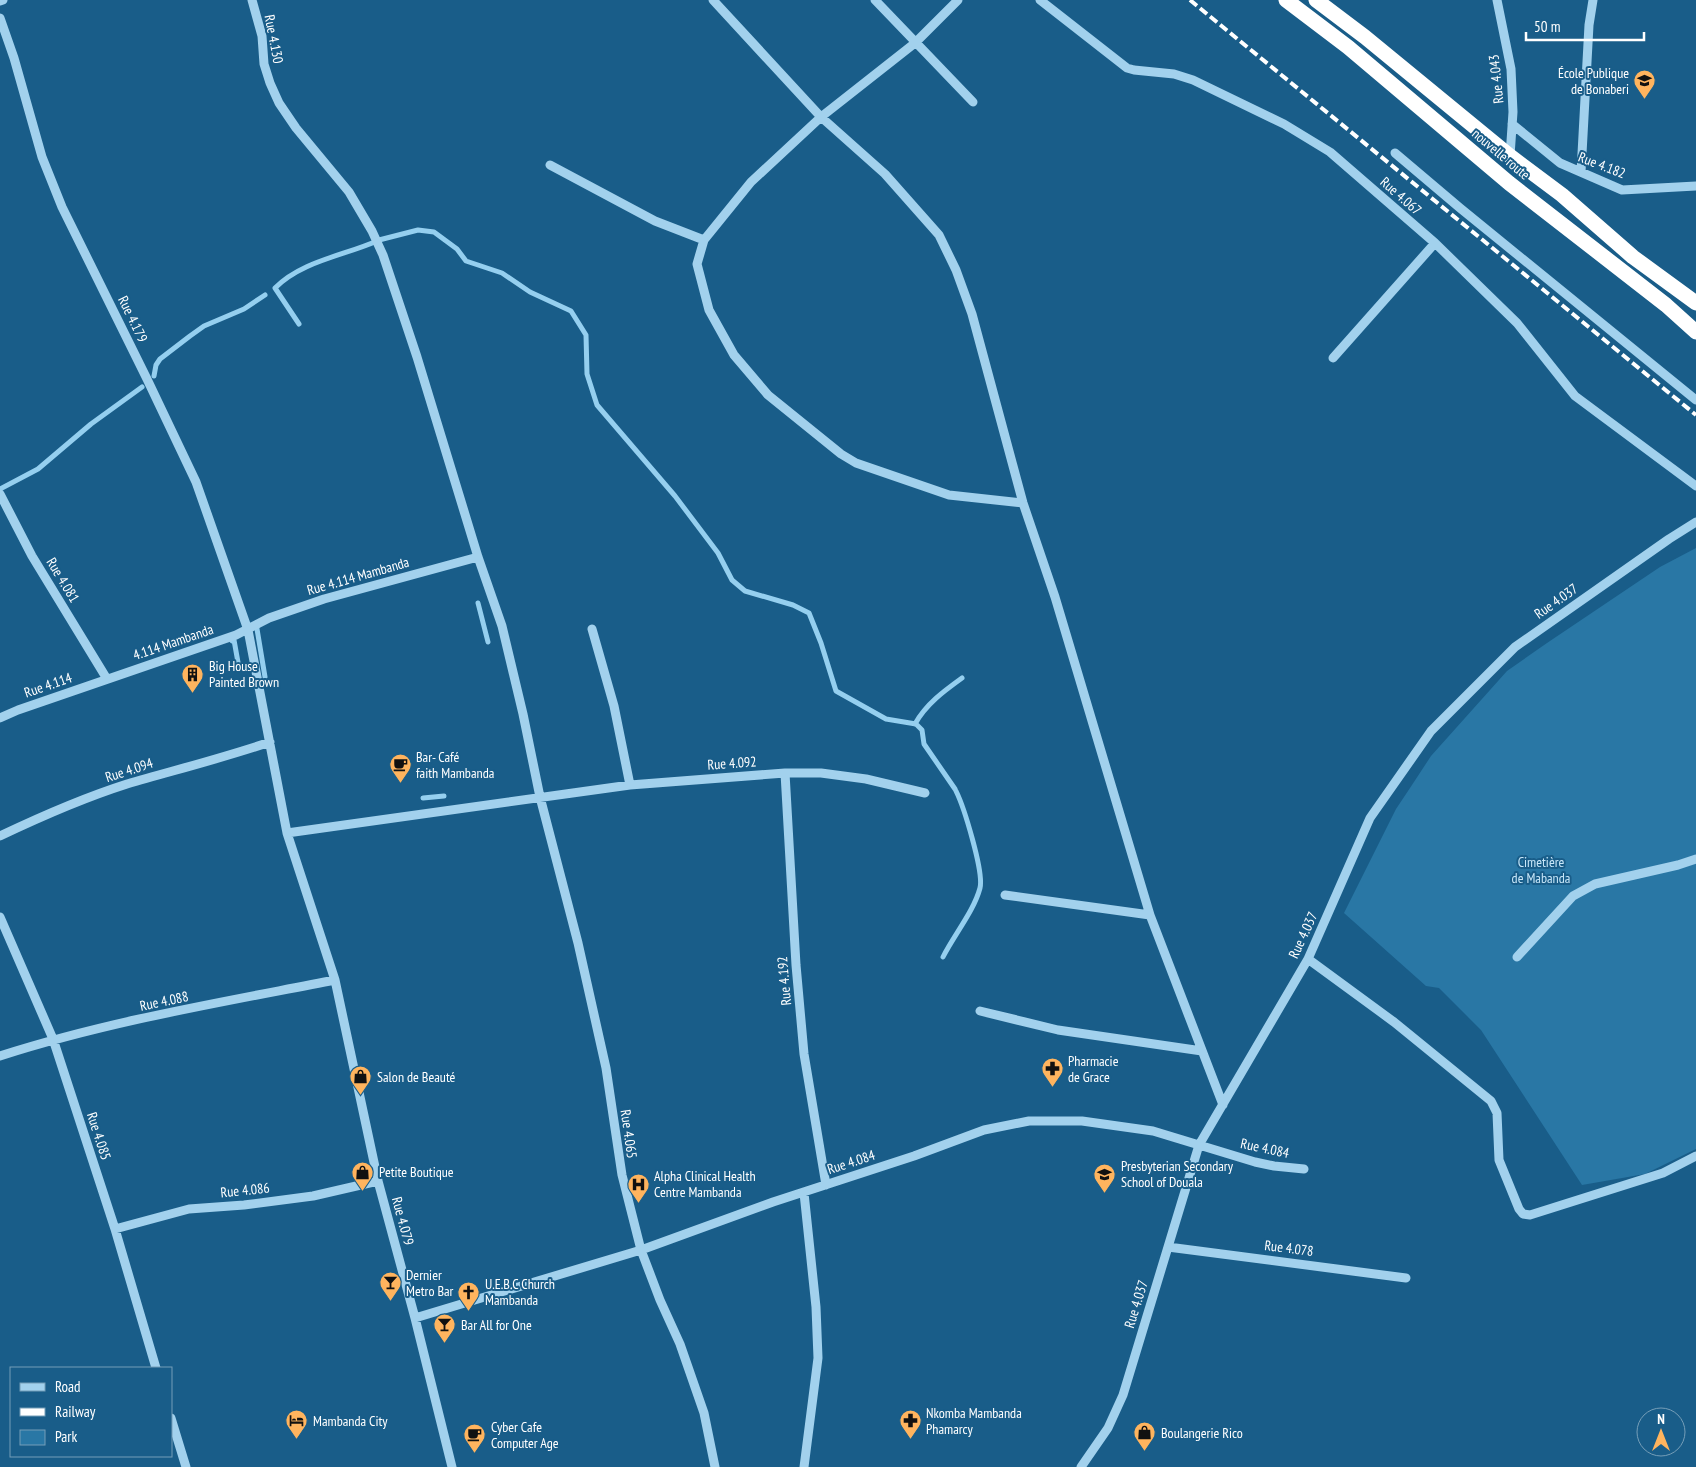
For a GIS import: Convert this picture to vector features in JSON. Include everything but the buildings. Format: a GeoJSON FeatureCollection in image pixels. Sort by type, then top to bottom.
{"type":"FeatureCollection","features":[{"type":"Feature","properties":{"kind":"highway","name":"nouvelle route"},"geometry":{"type":"LineString","coordinates":[[1286,0],[1348,47],[1509,183],[1666,305],[1696,332]]}},
{"type":"Feature","properties":{"kind":"highway","name":"nouvelle route"},"geometry":{"type":"LineString","coordinates":[[1316,0],[1330,6],[1510,156],[1562,195],[1633,257],[1696,303]]}},
{"type":"Feature","properties":{"kind":"street","name":"Rue 4.130"},"geometry":{"type":"LineString","coordinates":[[252,0],[262,36],[264,64],[279,103],[296,128],[348,192],[372,231],[417,357],[478,557]]}},
{"type":"Feature","properties":{"kind":"street"},"geometry":{"type":"LineString","coordinates":[[713,0],[822,117],[885,174],[939,235],[956,270],[972,314],[1023,503],[1056,597],[1150,915],[1223,1105]]}},
{"type":"Feature","properties":{"kind":"street"},"geometry":{"type":"LineString","coordinates":[[875,0],[973,102]]}},
{"type":"Feature","properties":{"kind":"street"},"geometry":{"type":"LineString","coordinates":[[958,0],[915,43],[822,117],[751,182],[704,240],[697,264],[709,310],[734,354],[768,395],[841,454],[856,463],[950,495],[1023,503]]}},
{"type":"Feature","properties":{"kind":"street","name":"Rue 4.067"},"geometry":{"type":"LineString","coordinates":[[1040,0],[1127,68],[1181,75],[1284,124],[1330,152],[1435,243],[1517,323],[1574,396],[1696,486]]}},
{"type":"Feature","properties":{"kind":"street","name":"Rue 4.043"},"geometry":{"type":"LineString","coordinates":[[1497,0],[1511,69],[1512,124],[1510,156]]}},
{"type":"Feature","properties":{"kind":"street"},"geometry":{"type":"LineString","coordinates":[[1581,172],[1592,0]]}},
{"type":"Feature","properties":{"kind":"street","name":"Rue 4.179"},"geometry":{"type":"LineString","coordinates":[[0,18],[14,58],[42,157],[62,207],[147,378],[196,482],[248,630],[287,833]]}},
{"type":"Feature","properties":{"kind":"street","name":"Rue 4.182"},"geometry":{"type":"LineString","coordinates":[[1512,124],[1560,163],[1622,190],[1696,186]]}},
{"type":"Feature","properties":{"kind":"street"},"geometry":{"type":"LineString","coordinates":[[1395,153],[1696,400]]}},
{"type":"Feature","properties":{"kind":"street"},"geometry":{"type":"LineString","coordinates":[[550,165],[655,221],[704,240]]}},
{"type":"Feature","properties":{"kind":"street"},"geometry":{"type":"LineString","coordinates":[[1333,358],[1435,243]]}},
{"type":"Feature","properties":{"kind":"street","name":"Rue 4.081"},"geometry":{"type":"LineString","coordinates":[[0,494],[32,556],[107,679]]}},
{"type":"Feature","properties":{"kind":"street","name":"Rue 4.037"},"geometry":{"type":"LineString","coordinates":[[1081,1467],[1108,1428],[1122,1395],[1199,1145],[1308,959],[1370,818],[1431,731],[1515,647],[1696,522]]}},
{"type":"Feature","properties":{"kind":"street","name":"Rue 4.114 Mambanda"},"geometry":{"type":"LineString","coordinates":[[248,630],[269,618],[324,598],[478,557]]}},
{"type":"Feature","properties":{"kind":"street","name":"Rue 4.065"},"geometry":{"type":"LineString","coordinates":[[478,557],[502,626],[540,797],[578,943],[606,1068],[622,1175],[641,1250],[660,1300],[680,1344],[704,1413],[715,1467]]}},
{"type":"Feature","properties":{"kind":"street"},"geometry":{"type":"LineString","coordinates":[[592,628],[614,706],[630,785]]}},
{"type":"Feature","properties":{"kind":"street","name":"4.114 Mambanda"},"geometry":{"type":"LineString","coordinates":[[107,679],[248,630]]}},
{"type":"Feature","properties":{"kind":"street","name":"Rue 4.114"},"geometry":{"type":"LineString","coordinates":[[0,718],[107,679]]}},
{"type":"Feature","properties":{"kind":"street","name":"Rue 4.094"},"geometry":{"type":"LineString","coordinates":[[0,836],[56,809],[125,785],[270,742]]}},
{"type":"Feature","properties":{"kind":"street","name":"Rue 4.092"},"geometry":{"type":"LineString","coordinates":[[287,833],[630,785],[785,773],[821,773],[866,779],[925,793]]}},
{"type":"Feature","properties":{"kind":"street","name":"Rue 4.192"},"geometry":{"type":"LineString","coordinates":[[785,773],[796,964],[804,1054],[826,1185]]}},
{"type":"Feature","properties":{"kind":"street","name":"Rue 4.079"},"geometry":{"type":"LineString","coordinates":[[287,833],[335,980],[378,1181],[415,1318],[452,1467]]}},
{"type":"Feature","properties":{"kind":"street"},"geometry":{"type":"LineString","coordinates":[[1517,958],[1573,896],[1595,884],[1678,866],[1696,859]]}},
{"type":"Feature","properties":{"kind":"street"},"geometry":{"type":"LineString","coordinates":[[1005,895],[1150,915]]}},
{"type":"Feature","properties":{"kind":"street","name":"Rue 4.085"},"geometry":{"type":"LineString","coordinates":[[0,917],[53,1039],[114,1228],[156,1367]]}},
{"type":"Feature","properties":{"kind":"street"},"geometry":{"type":"LineString","coordinates":[[1308,959],[1394,1022],[1491,1101],[1497,1112],[1499,1160],[1518,1209],[1523,1214],[1530,1215],[1663,1173],[1696,1156]]}},
{"type":"Feature","properties":{"kind":"street","name":"Rue 4.088"},"geometry":{"type":"LineString","coordinates":[[0,1056],[53,1039],[335,980]]}},
{"type":"Feature","properties":{"kind":"street"},"geometry":{"type":"LineString","coordinates":[[980,1011],[1058,1030],[1202,1050]]}},
{"type":"Feature","properties":{"kind":"street","name":"Rue 4.084"},"geometry":{"type":"LineString","coordinates":[[415,1318],[641,1250],[984,1130],[1028,1121],[1082,1121],[1153,1131],[1255,1162],[1304,1169]]}},
{"type":"Feature","properties":{"kind":"street","name":"Rue 4.086"},"geometry":{"type":"LineString","coordinates":[[114,1228],[189,1209],[244,1205],[313,1196],[378,1181]]}},
{"type":"Feature","properties":{"kind":"street"},"geometry":{"type":"LineString","coordinates":[[804,1193],[816,1307],[818,1358],[804,1467]]}},
{"type":"Feature","properties":{"kind":"street","name":"Rue 4.078"},"geometry":{"type":"LineString","coordinates":[[1168,1246],[1406,1278]]}},
{"type":"Feature","properties":{"kind":"street"},"geometry":{"type":"LineString","coordinates":[[172,1421],[186,1467]]}},
{"type":"Feature","properties":{"kind":"green space","name":"Cimetière de Mabanda"},"geometry":{"type":"Polygon","coordinates":[[[1696,548],[1696,1149],[1645,1174],[1582,1185],[1481,1030],[1439,988],[1426,986],[1344,913],[1396,809],[1431,756],[1507,671],[1660,567],[1696,548]]]}},
{"type":"Feature","properties":{"kind":"waterway"},"geometry":{"type":"LineString","coordinates":[[379,240],[418,230],[434,232],[457,249],[466,261],[502,273],[530,292],[571,311],[586,335],[587,374],[597,405],[675,496],[718,553],[732,580],[745,591],[793,605],[809,613],[821,643],[836,691],[886,719],[916,724],[922,730],[924,744],[955,789]]}},
{"type":"Feature","properties":{"kind":"waterway"},"geometry":{"type":"LineString","coordinates":[[299,324],[275,288],[298,271],[310,265],[377,241]]}},
{"type":"Feature","properties":{"kind":"waterway"},"geometry":{"type":"LineString","coordinates":[[154,376],[156,365],[160,359],[190,336],[204,326],[244,309],[265,295]]}},
{"type":"Feature","properties":{"kind":"waterway"},"geometry":{"type":"LineString","coordinates":[[0,489],[38,469],[91,424],[142,387]]}},
{"type":"Feature","properties":{"kind":"waterway"},"geometry":{"type":"LineString","coordinates":[[478,603],[488,642]]}},
{"type":"Feature","properties":{"kind":"waterway"},"geometry":{"type":"LineString","coordinates":[[256,623],[265,677]]}},
{"type":"Feature","properties":{"kind":"waterway"},"geometry":{"type":"LineString","coordinates":[[232,641],[234,640],[239,668]]}},
{"type":"Feature","properties":{"kind":"waterway"},"geometry":{"type":"LineString","coordinates":[[915,724],[930,704],[962,678]]}},
{"type":"Feature","properties":{"kind":"waterway"},"geometry":{"type":"LineString","coordinates":[[943,957],[969,914],[980,888],[976,854],[964,811],[956,791]]}},
{"type":"Feature","properties":{"kind":"waterway"},"geometry":{"type":"LineString","coordinates":[[423,798],[444,796]]}},
{"type":"Feature","properties":{"kind":"railway"},"geometry":{"type":"LineString","coordinates":[[1190,0],[1696,415]]}},
{"type":"Feature","properties":{"kind":"place","name":"École Publique de Bonaberi"},"geometry":{"type":"Point","coordinates":[1645,100]}},
{"type":"Feature","properties":{"kind":"place","name":"Big House Painted Brown"},"geometry":{"type":"Point","coordinates":[193,693]}},
{"type":"Feature","properties":{"kind":"place","name":"Bar- Café faith Mambanda"},"geometry":{"type":"Point","coordinates":[400,784]}},
{"type":"Feature","properties":{"kind":"place","name":"Pharmacie de Grace"},"geometry":{"type":"Point","coordinates":[1052,1088]}},
{"type":"Feature","properties":{"kind":"place","name":"Salon de Beauté"},"geometry":{"type":"Point","coordinates":[361,1096]}},
{"type":"Feature","properties":{"kind":"place","name":"Petite Boutique"},"geometry":{"type":"Point","coordinates":[363,1191]}},
{"type":"Feature","properties":{"kind":"place","name":"Presbyterian Secondary School of Douala"},"geometry":{"type":"Point","coordinates":[1105,1193]}},
{"type":"Feature","properties":{"kind":"place","name":"Alpha Clinical Health Centre Mambanda"},"geometry":{"type":"Point","coordinates":[638,1203]}},
{"type":"Feature","properties":{"kind":"place","name":"Dernier Metro Bar"},"geometry":{"type":"Point","coordinates":[390,1302]}},
{"type":"Feature","properties":{"kind":"place","name":"U.E.B.C Church Mambanda"},"geometry":{"type":"Point","coordinates":[469,1311]}},
{"type":"Feature","properties":{"kind":"place","name":"Bar All for One"},"geometry":{"type":"Point","coordinates":[445,1344]}},
{"type":"Feature","properties":{"kind":"place","name":"Mambanda City"},"geometry":{"type":"Point","coordinates":[297,1440]}},
{"type":"Feature","properties":{"kind":"place","name":"Nkomba Mambanda Phamarcy"},"geometry":{"type":"Point","coordinates":[910,1440]}},
{"type":"Feature","properties":{"kind":"place","name":"Boulangerie Rico"},"geometry":{"type":"Point","coordinates":[1145,1452]}},
{"type":"Feature","properties":{"kind":"place","name":"Cyber Cafe Computer Age"},"geometry":{"type":"Point","coordinates":[475,1454]}}]}
